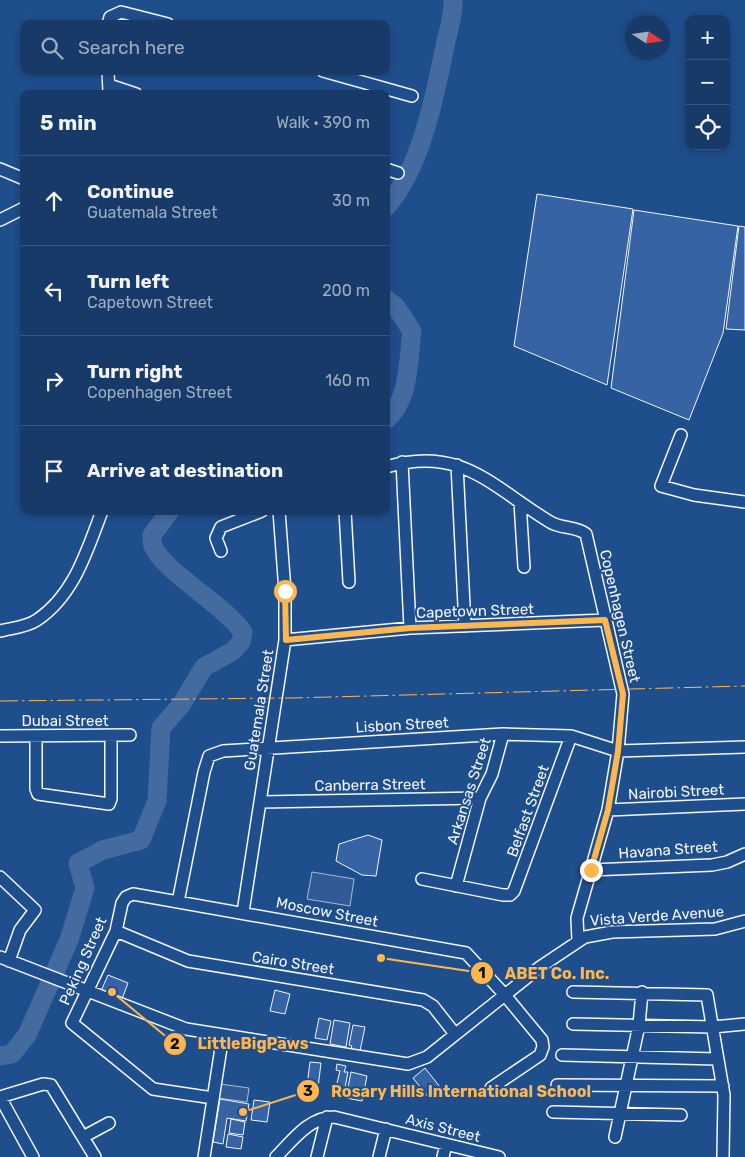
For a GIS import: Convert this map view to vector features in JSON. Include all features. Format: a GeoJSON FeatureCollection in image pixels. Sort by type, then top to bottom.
{"type":"FeatureCollection","features":[{"type":"Feature","properties":{"kind":"street"},"geometry":{"type":"LineString","coordinates":[[109,20],[110,17],[121,12],[152,20]]}},
{"type":"Feature","properties":{"kind":"street"},"geometry":{"type":"LineString","coordinates":[[108,75],[109,90]]}},
{"type":"Feature","properties":{"kind":"street"},"geometry":{"type":"LineString","coordinates":[[337,75],[412,96]]}},
{"type":"Feature","properties":{"kind":"street"},"geometry":{"type":"LineString","coordinates":[[0,169],[20,177]]}},
{"type":"Feature","properties":{"kind":"street"},"geometry":{"type":"LineString","coordinates":[[390,170],[398,173]]}},
{"type":"Feature","properties":{"kind":"street"},"geometry":{"type":"LineString","coordinates":[[0,220],[20,210]]}},
{"type":"Feature","properties":{"kind":"street"},"geometry":{"type":"LineString","coordinates":[[681,434],[661,486],[694,495],[745,502]]}},
{"type":"Feature","properties":{"kind":"street"},"geometry":{"type":"LineString","coordinates":[[390,466],[402,462],[438,460],[471,470],[520,502],[524,567]]}},
{"type":"Feature","properties":{"kind":"street"},"geometry":{"type":"LineString","coordinates":[[402,462],[410,628]]}},
{"type":"Feature","properties":{"kind":"street"},"geometry":{"type":"LineString","coordinates":[[457,466],[465,626]]}},
{"type":"Feature","properties":{"kind":"street","name":"Copenhagen Street"},"geometry":{"type":"LineString","coordinates":[[520,502],[553,524],[579,530],[586,534],[623,694],[618,751],[608,810],[577,918],[578,940]]}},
{"type":"Feature","properties":{"kind":"street"},"geometry":{"type":"LineString","coordinates":[[0,631],[36,620],[59,601],[74,580],[101,515]]}},
{"type":"Feature","properties":{"kind":"street"},"geometry":{"type":"LineString","coordinates":[[221,551],[216,538],[221,527],[252,515]]}},
{"type":"Feature","properties":{"kind":"street","name":"Guatemala Street"},"geometry":{"type":"LineString","coordinates":[[243,912],[267,748],[286,640],[285,591],[279,515]]}},
{"type":"Feature","properties":{"kind":"street"},"geometry":{"type":"LineString","coordinates":[[345,515],[349,582]]}},
{"type":"Feature","properties":{"kind":"street","name":"Capetown Street"},"geometry":{"type":"LineString","coordinates":[[286,640],[410,628],[605,620]]}},
{"type":"Feature","properties":{"kind":"street","name":"Lisbon Street"},"geometry":{"type":"LineString","coordinates":[[178,902],[204,772],[209,756],[223,751],[503,734],[571,736],[618,751],[745,747]]}},
{"type":"Feature","properties":{"kind":"street","name":"Arkansas Street"},"geometry":{"type":"LineString","coordinates":[[456,886],[480,798],[492,774],[503,734]]}},
{"type":"Feature","properties":{"kind":"street","name":"Dubai Street"},"geometry":{"type":"LineString","coordinates":[[0,736],[130,735]]}},
{"type":"Feature","properties":{"kind":"street"},"geometry":{"type":"LineString","coordinates":[[36,736],[36,788],[38,794],[109,804],[111,799],[110,736]]}},
{"type":"Feature","properties":{"kind":"street","name":"Belfast Street"},"geometry":{"type":"LineString","coordinates":[[456,886],[510,895],[517,884],[571,736]]}},
{"type":"Feature","properties":{"kind":"street","name":"Canberra Street"},"geometry":{"type":"LineString","coordinates":[[260,802],[480,798]]}},
{"type":"Feature","properties":{"kind":"street","name":"Nairobi Street"},"geometry":{"type":"LineString","coordinates":[[608,810],[745,804]]}},
{"type":"Feature","properties":{"kind":"street","name":"Havana Street"},"geometry":{"type":"LineString","coordinates":[[591,870],[712,865],[727,862],[745,854]]}},
{"type":"Feature","properties":{"kind":"street"},"geometry":{"type":"LineString","coordinates":[[0,876],[35,910],[20,930],[4,959]]}},
{"type":"Feature","properties":{"kind":"street"},"geometry":{"type":"LineString","coordinates":[[422,879],[456,886]]}},
{"type":"Feature","properties":{"kind":"street","name":"Moscow Street"},"geometry":{"type":"LineString","coordinates":[[126,897],[133,894],[243,912],[466,953],[504,994],[542,1040],[543,1047],[540,1055],[491,1088]]}},
{"type":"Feature","properties":{"kind":"street","name":"Peking Street"},"geometry":{"type":"LineString","coordinates":[[126,897],[122,903],[116,931],[72,1023],[154,1089],[213,1098]]}},
{"type":"Feature","properties":{"kind":"street","name":"Vista Verde Avenue"},"geometry":{"type":"LineString","coordinates":[[4,959],[175,1026],[401,1064],[421,1060],[504,994],[578,940],[603,932],[699,930],[728,927],[745,922]]}},
{"type":"Feature","properties":{"kind":"street","name":"Cairo Street"},"geometry":{"type":"LineString","coordinates":[[116,931],[188,961],[423,1000],[433,1006],[456,1034]]}},
{"type":"Feature","properties":{"kind":"street"},"geometry":{"type":"LineString","coordinates":[[573,992],[642,992],[707,995],[724,1104],[723,1157]]}},
{"type":"Feature","properties":{"kind":"street"},"geometry":{"type":"LineString","coordinates":[[616,1137],[639,1026],[642,992]]}},
{"type":"Feature","properties":{"kind":"street"},"geometry":{"type":"LineString","coordinates":[[573,1024],[713,1027],[745,1024]]}},
{"type":"Feature","properties":{"kind":"street"},"geometry":{"type":"LineString","coordinates":[[204,1157],[224,1035]]}},
{"type":"Feature","properties":{"kind":"street"},"geometry":{"type":"LineString","coordinates":[[562,1055],[717,1059]]}},
{"type":"Feature","properties":{"kind":"street"},"geometry":{"type":"LineString","coordinates":[[33,1157],[0,1097],[43,1084],[54,1087],[95,1157]]}},
{"type":"Feature","properties":{"kind":"street"},"geometry":{"type":"LineString","coordinates":[[557,1085],[722,1086]]}},
{"type":"Feature","properties":{"kind":"street"},"geometry":{"type":"LineString","coordinates":[[553,1112],[681,1114]]}},
{"type":"Feature","properties":{"kind":"street"},"geometry":{"type":"LineString","coordinates":[[276,1157],[308,1126],[327,1117]]}},
{"type":"Feature","properties":{"kind":"street"},"geometry":{"type":"LineString","coordinates":[[317,1157],[327,1117]]}},
{"type":"Feature","properties":{"kind":"street","name":"Axis Street"},"geometry":{"type":"LineString","coordinates":[[327,1117],[342,1118],[499,1157]]}},
{"type":"Feature","properties":{"kind":"street"},"geometry":{"type":"LineString","coordinates":[[83,1137],[109,1123]]}},
{"type":"Feature","properties":{"kind":"street"},"geometry":{"type":"LineString","coordinates":[[379,1157],[386,1129]]}},
{"type":"Feature","properties":{"kind":"street"},"geometry":{"type":"LineString","coordinates":[[443,1157],[446,1144]]}},
{"type":"Feature","properties":{"kind":"shaded area"},"geometry":{"type":"Polygon","coordinates":[[[312,872],[354,879],[350,906],[307,899],[312,872]]]}},
{"type":"Feature","properties":{"kind":"shaded area"},"geometry":{"type":"Polygon","coordinates":[[[220,1084],[249,1088],[247,1102],[218,1098],[220,1084]]]}},
{"type":"Feature","properties":{"kind":"building"},"geometry":{"type":"Polygon","coordinates":[[[537,194],[633,209],[607,385],[514,346],[537,194]]]}},
{"type":"Feature","properties":{"kind":"building"},"geometry":{"type":"Polygon","coordinates":[[[634,210],[738,226],[723,333],[689,420],[611,388],[634,210]]]}},
{"type":"Feature","properties":{"kind":"building"},"geometry":{"type":"Polygon","coordinates":[[[739,226],[745,227],[745,330],[726,329],[739,226]]]}},
{"type":"Feature","properties":{"kind":"building"},"geometry":{"type":"Polygon","coordinates":[[[368,835],[382,840],[376,876],[362,875],[336,861],[339,844],[368,835]]]}},
{"type":"Feature","properties":{"kind":"building"},"geometry":{"type":"Polygon","coordinates":[[[108,975],[128,983],[122,999],[101,991],[108,975]]]}},
{"type":"Feature","properties":{"kind":"building"},"geometry":{"type":"Polygon","coordinates":[[[275,990],[290,994],[285,1014],[270,1011],[275,990]]]}},
{"type":"Feature","properties":{"kind":"building"},"geometry":{"type":"Polygon","coordinates":[[[319,1018],[331,1021],[327,1040],[315,1038],[319,1018]]]}},
{"type":"Feature","properties":{"kind":"building"},"geometry":{"type":"Polygon","coordinates":[[[334,1020],[350,1023],[346,1047],[330,1044],[334,1020]]]}},
{"type":"Feature","properties":{"kind":"building"},"geometry":{"type":"Polygon","coordinates":[[[353,1025],[365,1027],[360,1051],[351,1049],[352,1046],[349,1045],[353,1025]]]}},
{"type":"Feature","properties":{"kind":"building"},"geometry":{"type":"Polygon","coordinates":[[[310,1062],[321,1063],[317,1096],[306,1094],[310,1062]]]}},
{"type":"Feature","properties":{"kind":"building"},"geometry":{"type":"Polygon","coordinates":[[[337,1064],[346,1066],[344,1072],[348,1072],[344,1093],[335,1091],[340,1071],[336,1070],[337,1064]]]}},
{"type":"Feature","properties":{"kind":"building"},"geometry":{"type":"Polygon","coordinates":[[[425,1068],[440,1087],[428,1097],[413,1078],[425,1068]]]}},
{"type":"Feature","properties":{"kind":"building"},"geometry":{"type":"Polygon","coordinates":[[[351,1072],[367,1076],[362,1101],[346,1098],[351,1072]]]}},
{"type":"Feature","properties":{"kind":"building"},"geometry":{"type":"Polygon","coordinates":[[[220,1099],[249,1104],[246,1121],[227,1118],[223,1144],[213,1142],[220,1099]]]}},
{"type":"Feature","properties":{"kind":"building"},"geometry":{"type":"Polygon","coordinates":[[[254,1100],[270,1102],[267,1122],[251,1120],[254,1100]]]}},
{"type":"Feature","properties":{"kind":"building"},"geometry":{"type":"Polygon","coordinates":[[[231,1119],[245,1122],[243,1135],[229,1133],[231,1119]]]}},
{"type":"Feature","properties":{"kind":"building"},"geometry":{"type":"Polygon","coordinates":[[[228,1134],[243,1137],[241,1149],[226,1147],[228,1134]]]}},
{"type":"Feature","properties":{"kind":"waterway"},"geometry":{"type":"LineString","coordinates":[[390,202],[409,173],[425,131],[453,11],[453,0]]}},
{"type":"Feature","properties":{"kind":"waterway"},"geometry":{"type":"LineString","coordinates":[[390,302],[396,307],[412,331],[404,391],[400,402],[390,416]]}},
{"type":"Feature","properties":{"kind":"waterway"},"geometry":{"type":"LineString","coordinates":[[0,1056],[12,1054],[27,1035],[69,940],[85,888],[78,863],[103,850],[141,840],[157,801],[161,728],[181,705],[204,667],[233,651],[241,642],[243,632],[234,622],[168,566],[153,546],[152,535],[167,515]]}},
{"type":"Feature","properties":{"kind":"power"},"geometry":{"type":"LineString","coordinates":[[0,701],[292,698],[745,686]]}},
{"type":"Feature","properties":{"kind":"place","name":"ABET Co. Inc."},"geometry":{"type":"Point","coordinates":[381,958]}},
{"type":"Feature","properties":{"kind":"place","name":"LittleBigPaws"},"geometry":{"type":"Point","coordinates":[112,992]}},
{"type":"Feature","properties":{"kind":"place","name":"Rosary Hills International School"},"geometry":{"type":"Point","coordinates":[243,1112]}},
{"type":"Feature","properties":{"kind":"route"},"geometry":{"type":"LineString","coordinates":[[285,591],[286,640],[410,628],[605,620],[623,694],[618,751],[608,810],[591,870]]}}]}
